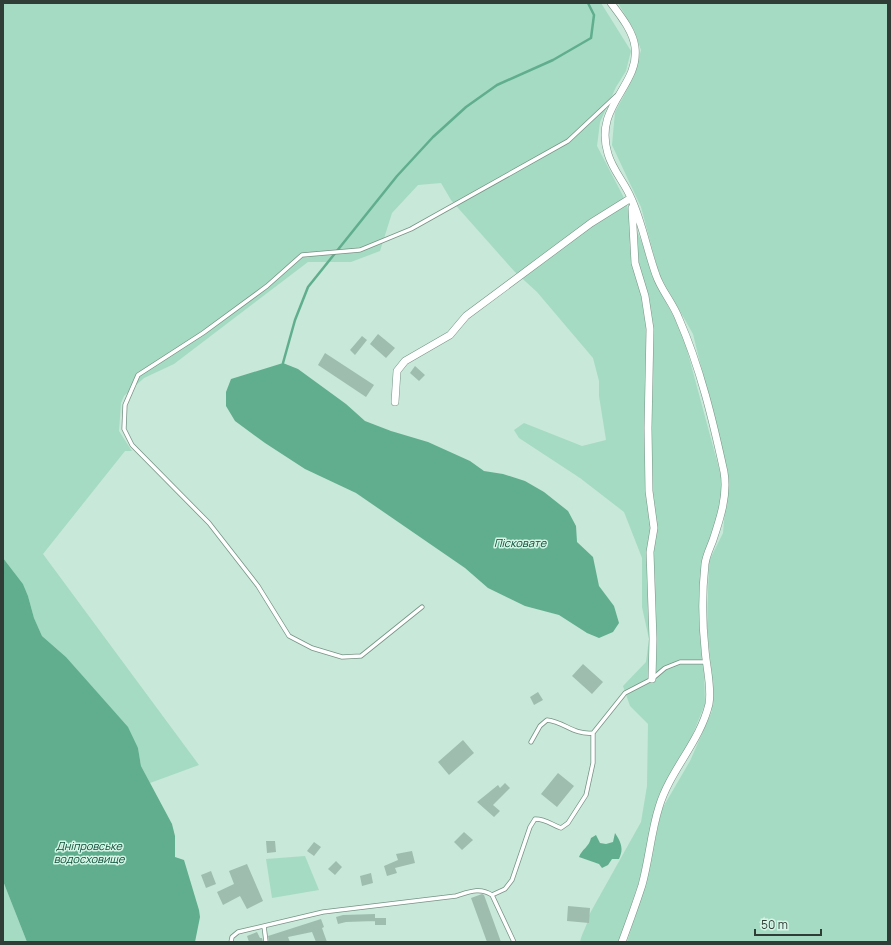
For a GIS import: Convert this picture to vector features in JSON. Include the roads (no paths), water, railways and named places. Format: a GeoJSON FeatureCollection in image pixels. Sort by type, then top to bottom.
{"type":"FeatureCollection","features":[{"type":"Feature","properties":{"kind":"street"},"geometry":{"type":"LineString","coordinates":[[611,3],[622,18],[635,44],[635,59],[632,72],[607,116],[605,141],[616,173],[631,198],[656,278],[678,316],[689,343],[700,378],[724,475],[725,495],[720,521],[706,561],[702,606],[709,703],[692,746],[669,785],[659,806],[642,885],[622,942]]}},
{"type":"Feature","properties":{"kind":"street"},"geometry":{"type":"LineString","coordinates":[[395,402],[397,370],[404,361],[450,335],[466,316],[592,223],[631,198]]}},
{"type":"Feature","properties":{"kind":"street"},"geometry":{"type":"LineString","coordinates":[[631,198],[635,263],[645,296],[650,330],[648,428],[649,491],[654,528],[650,552],[653,639],[652,679]]}},
{"type":"Feature","properties":{"kind":"lane"},"geometry":{"type":"LineString","coordinates":[[422,607],[361,656],[342,657],[312,648],[289,636],[258,586],[209,523],[132,445],[124,429],[125,405],[138,375],[203,333],[267,286],[302,255],[360,250],[411,229],[568,141],[620,92]]}},
{"type":"Feature","properties":{"kind":"lane"},"geometry":{"type":"LineString","coordinates":[[492,895],[505,889],[512,880],[530,827],[535,819],[544,819],[552,826],[562,828],[568,822],[586,795],[593,763],[593,733],[624,693],[652,679],[665,668],[680,662],[706,662]]}},
{"type":"Feature","properties":{"kind":"lane"},"geometry":{"type":"LineString","coordinates":[[531,742],[540,726],[547,720],[556,721],[568,729],[582,734],[593,733]]}},
{"type":"Feature","properties":{"kind":"lane"},"geometry":{"type":"LineString","coordinates":[[231,942],[232,937],[238,932],[323,912],[456,896],[475,890],[486,891],[492,895],[514,942]]}},
{"type":"Feature","properties":{"kind":"lane"},"geometry":{"type":"LineString","coordinates":[[264,926],[266,942]]}},
{"type":"Feature","properties":{"kind":"water","name":"Пісковате"},"geometry":{"type":"Polygon","coordinates":[[[283,363],[298,369],[346,404],[365,421],[391,431],[428,442],[470,461],[484,471],[503,474],[525,481],[544,492],[568,511],[576,526],[577,542],[593,557],[599,586],[614,606],[619,623],[613,632],[599,638],[587,633],[559,615],[525,606],[488,588],[465,568],[356,493],[305,469],[235,421],[226,406],[226,392],[231,379],[283,363]]]}},
{"type":"Feature","properties":{"kind":"water","name":"Дніпровське водосховище"},"geometry":{"type":"Polygon","coordinates":[[[3,558],[23,584],[34,618],[42,636],[66,657],[128,727],[138,748],[141,766],[172,824],[175,836],[175,857],[184,860],[200,917],[195,942],[27,942],[3,881],[3,558]]]}},
{"type":"Feature","properties":{"kind":"water"},"geometry":{"type":"Polygon","coordinates":[[[615,833],[621,846],[619,859],[612,859],[608,865],[602,868],[599,864],[579,857],[589,844],[591,838],[596,835],[600,843],[606,844],[613,842],[615,833]]]}},
{"type":"Feature","properties":{"kind":"waterway"},"geometry":{"type":"LineString","coordinates":[[283,363],[295,320],[308,287],[397,176],[433,137],[466,107],[497,85],[553,60],[591,38],[594,15],[588,3]]}}]}
